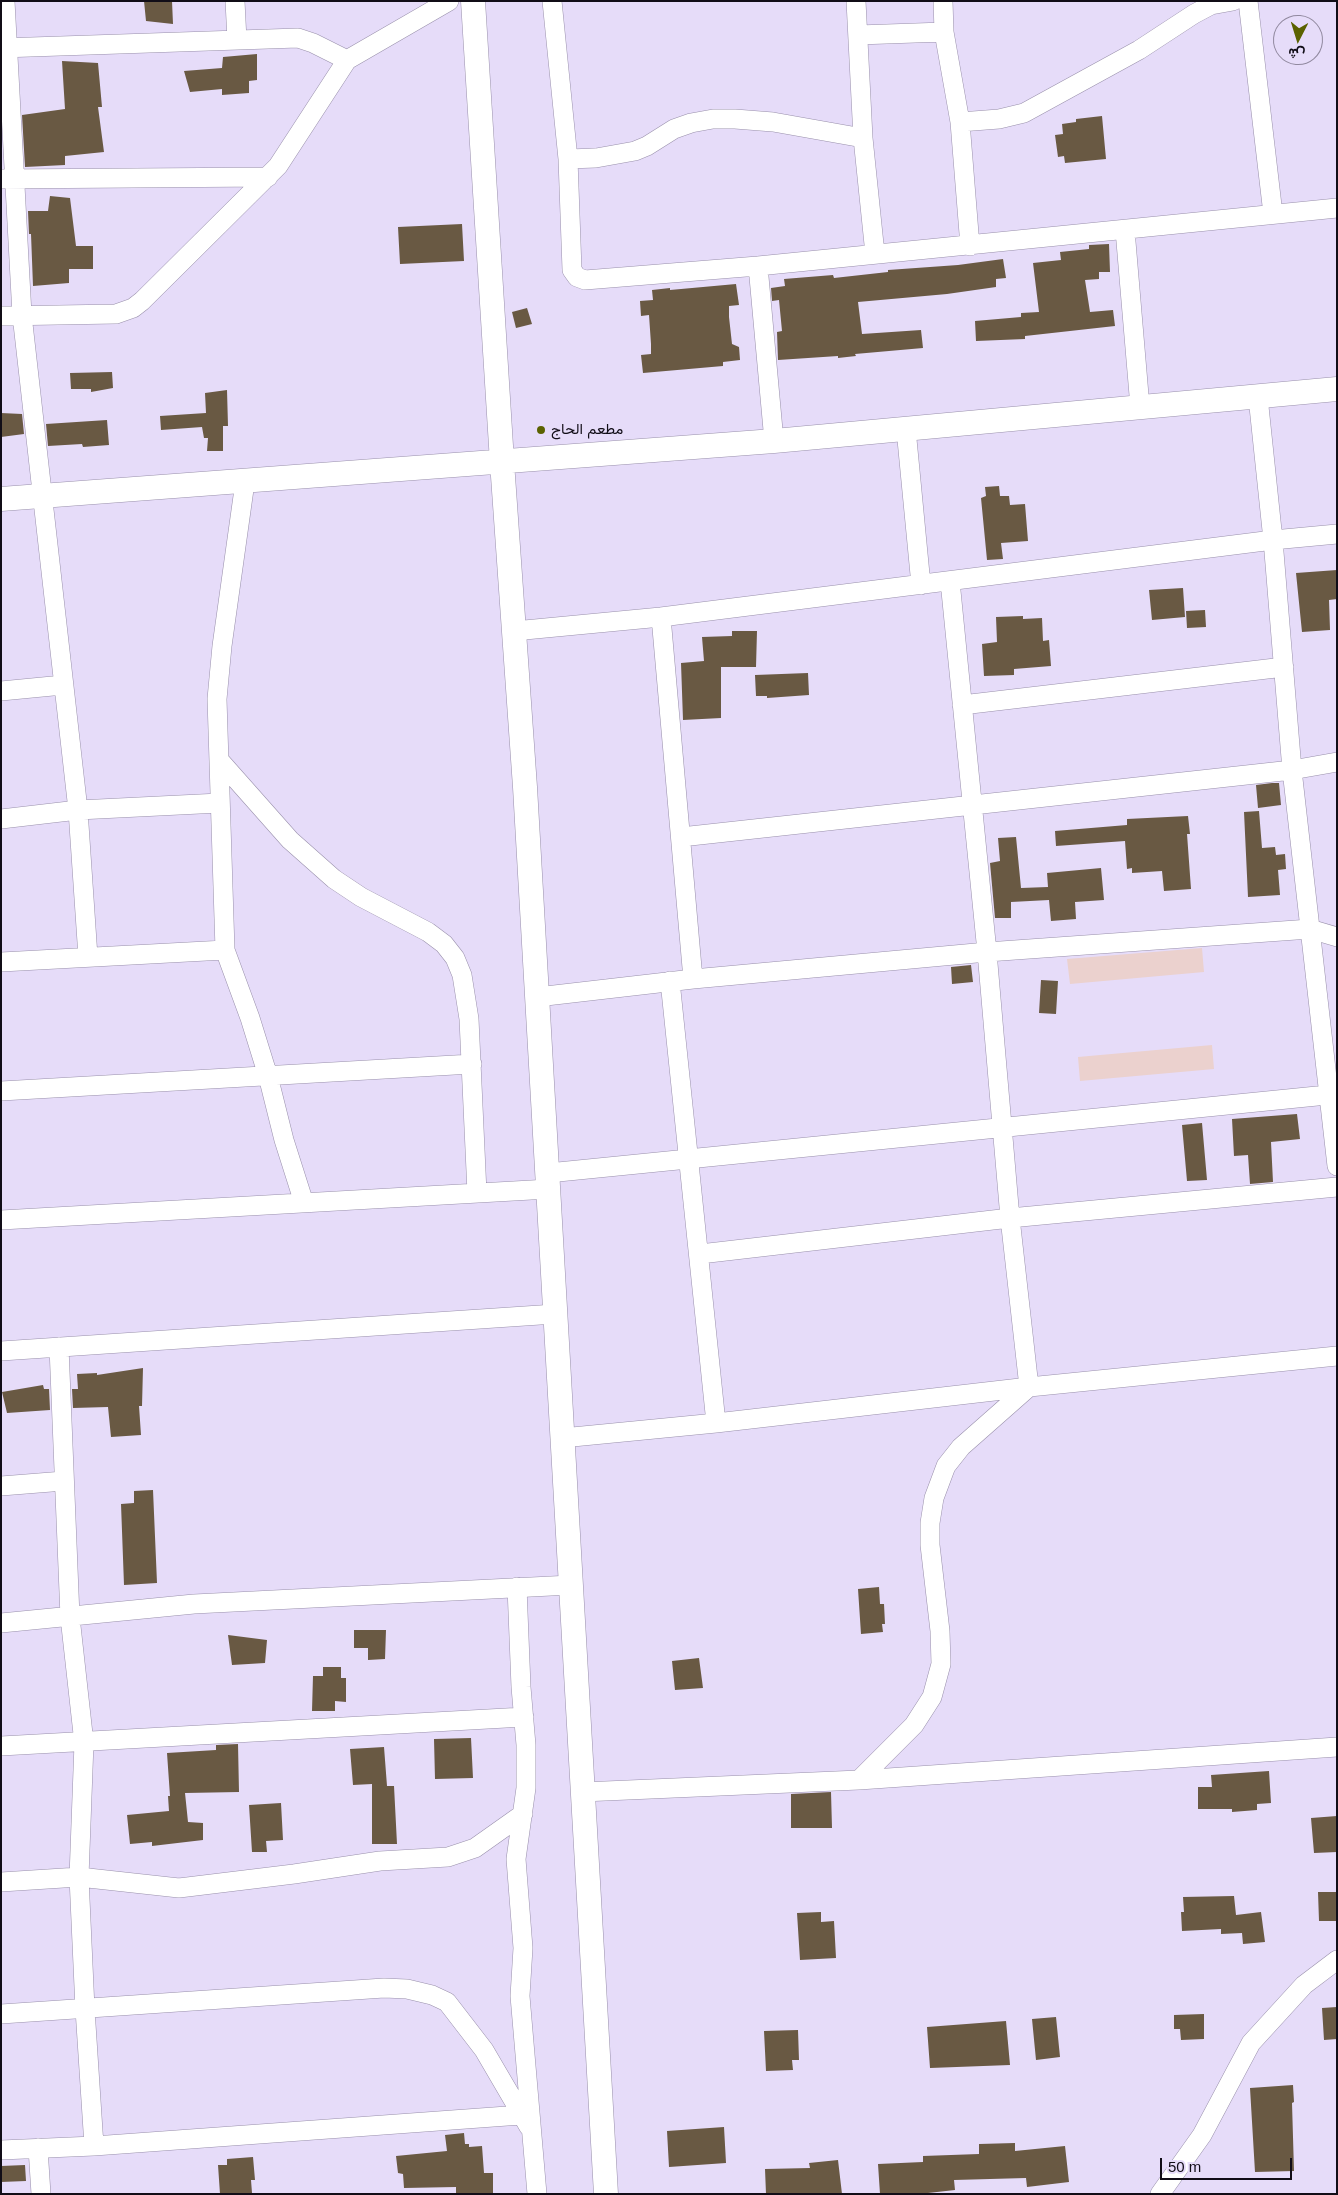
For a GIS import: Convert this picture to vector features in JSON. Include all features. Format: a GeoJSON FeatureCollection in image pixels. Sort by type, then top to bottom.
{"type":"FeatureCollection","features":[{"type":"Feature","properties":{"kind":"street"},"geometry":{"type":"LineString","coordinates":[[4,1],[7,179],[78,810],[88,957]]}},
{"type":"Feature","properties":{"kind":"street"},"geometry":{"type":"LineString","coordinates":[[235,1],[237,40]]}},
{"type":"Feature","properties":{"kind":"street"},"geometry":{"type":"LineString","coordinates":[[1,316],[116,314],[132,308],[142,301],[278,166],[347,60],[449,1]]}},
{"type":"Feature","properties":{"kind":"street"},"geometry":{"type":"LineString","coordinates":[[473,1],[548,1181],[606,2194]]}},
{"type":"Feature","properties":{"kind":"street"},"geometry":{"type":"LineString","coordinates":[[552,1],[568,159],[572,270],[577,277],[585,280],[970,246],[1337,208]]}},
{"type":"Feature","properties":{"kind":"street"},"geometry":{"type":"LineString","coordinates":[[856,1],[863,138],[875,254]]}},
{"type":"Feature","properties":{"kind":"street"},"geometry":{"type":"LineString","coordinates":[[943,1],[944,32],[960,122],[970,246]]}},
{"type":"Feature","properties":{"kind":"street"},"geometry":{"type":"LineString","coordinates":[[960,122],[998,119],[1024,113],[1140,50],[1194,14],[1211,5],[1233,1]]}},
{"type":"Feature","properties":{"kind":"street"},"geometry":{"type":"LineString","coordinates":[[1248,1],[1273,214]]}},
{"type":"Feature","properties":{"kind":"street"},"geometry":{"type":"LineString","coordinates":[[858,35],[944,32]]}},
{"type":"Feature","properties":{"kind":"street"},"geometry":{"type":"LineString","coordinates":[[4,48],[298,38],[314,43],[347,60]]}},
{"type":"Feature","properties":{"kind":"street"},"geometry":{"type":"LineString","coordinates":[[568,159],[596,158],[635,151],[691,123],[713,119],[772,122],[863,138]]}},
{"type":"Feature","properties":{"kind":"street"},"geometry":{"type":"LineString","coordinates":[[7,179],[268,177]]}},
{"type":"Feature","properties":{"kind":"street"},"geometry":{"type":"LineString","coordinates":[[1125,230],[1140,407]]}},
{"type":"Feature","properties":{"kind":"street"},"geometry":{"type":"LineString","coordinates":[[758,266],[774,441]]}},
{"type":"Feature","properties":{"kind":"street"},"geometry":{"type":"LineString","coordinates":[[1,499],[774,441],[1337,390]]}},
{"type":"Feature","properties":{"kind":"street"},"geometry":{"type":"LineString","coordinates":[[1258,397],[1273,540],[1292,770],[1327,1095],[1336,1145],[1337,1166]]}},
{"type":"Feature","properties":{"kind":"street"},"geometry":{"type":"LineString","coordinates":[[906,429],[921,585]]}},
{"type":"Feature","properties":{"kind":"street"},"geometry":{"type":"LineString","coordinates":[[246,482],[222,646],[217,699],[225,950],[250,1018],[268,1076],[284,1140],[304,1203]]}},
{"type":"Feature","properties":{"kind":"street"},"geometry":{"type":"LineString","coordinates":[[514,631],[662,617],[1273,540],[1337,534]]}},
{"type":"Feature","properties":{"kind":"street"},"geometry":{"type":"LineString","coordinates":[[950,581],[987,952],[1010,1218],[1029,1387]]}},
{"type":"Feature","properties":{"kind":"street"},"geometry":{"type":"LineString","coordinates":[[662,617],[693,979]]}},
{"type":"Feature","properties":{"kind":"street"},"geometry":{"type":"LineString","coordinates":[[962,705],[1284,667]]}},
{"type":"Feature","properties":{"kind":"street"},"geometry":{"type":"LineString","coordinates":[[1,691],[63,685]]}},
{"type":"Feature","properties":{"kind":"street"},"geometry":{"type":"LineString","coordinates":[[220,761],[290,840],[334,879],[361,897],[428,932],[444,944],[455,958],[462,975],[469,1019],[477,1194]]}},
{"type":"Feature","properties":{"kind":"street"},"geometry":{"type":"LineString","coordinates":[[681,837],[1292,770],[1337,762]]}},
{"type":"Feature","properties":{"kind":"street"},"geometry":{"type":"LineString","coordinates":[[1,819],[78,810],[220,803]]}},
{"type":"Feature","properties":{"kind":"street"},"geometry":{"type":"LineString","coordinates":[[536,997],[670,981],[987,952],[1310,929],[1337,937]]}},
{"type":"Feature","properties":{"kind":"street"},"geometry":{"type":"LineString","coordinates":[[1,962],[225,950]]}},
{"type":"Feature","properties":{"kind":"street"},"geometry":{"type":"LineString","coordinates":[[670,981],[700,1254],[716,1423]]}},
{"type":"Feature","properties":{"kind":"street"},"geometry":{"type":"LineString","coordinates":[[1,1091],[472,1064]]}},
{"type":"Feature","properties":{"kind":"street"},"geometry":{"type":"LineString","coordinates":[[1,1220],[477,1194],[548,1181],[690,1160],[1327,1095]]}},
{"type":"Feature","properties":{"kind":"street"},"geometry":{"type":"LineString","coordinates":[[700,1254],[1010,1218],[1337,1187]]}},
{"type":"Feature","properties":{"kind":"street"},"geometry":{"type":"LineString","coordinates":[[1,1351],[555,1314]]}},
{"type":"Feature","properties":{"kind":"street"},"geometry":{"type":"LineString","coordinates":[[59,1347],[70,1617],[84,1743],[79,1877],[94,2146]]}},
{"type":"Feature","properties":{"kind":"street"},"geometry":{"type":"LineString","coordinates":[[562,1438],[716,1423],[1029,1387],[1337,1356]]}},
{"type":"Feature","properties":{"kind":"street"},"geometry":{"type":"LineString","coordinates":[[859,1780],[914,1725],[932,1697],[941,1664],[940,1631],[930,1545],[930,1523],[934,1498],[946,1466],[961,1448],[1029,1387]]}},
{"type":"Feature","properties":{"kind":"street"},"geometry":{"type":"LineString","coordinates":[[1,1486],[64,1481]]}},
{"type":"Feature","properties":{"kind":"street"},"geometry":{"type":"LineString","coordinates":[[1,1623],[194,1604],[570,1585]]}},
{"type":"Feature","properties":{"kind":"street"},"geometry":{"type":"LineString","coordinates":[[517,1587],[526,1746],[526,1788],[516,1859],[523,1948],[520,1996],[537,2194]]}},
{"type":"Feature","properties":{"kind":"street"},"geometry":{"type":"LineString","coordinates":[[1,1746],[84,1743],[524,1717]]}},
{"type":"Feature","properties":{"kind":"street"},"geometry":{"type":"LineString","coordinates":[[582,1792],[859,1780],[1337,1747]]}},
{"type":"Feature","properties":{"kind":"street"},"geometry":{"type":"LineString","coordinates":[[1,1882],[79,1877],[179,1888],[380,1861],[448,1857],[475,1848],[523,1814]]}},
{"type":"Feature","properties":{"kind":"street"},"geometry":{"type":"LineString","coordinates":[[1160,2194],[1202,2135],[1251,2043],[1304,1985],[1337,1960]]}},
{"type":"Feature","properties":{"kind":"street"},"geometry":{"type":"LineString","coordinates":[[1,2014],[85,2010],[384,1988],[407,1989],[432,1995],[447,2002],[484,2050],[532,2132]]}},
{"type":"Feature","properties":{"kind":"street"},"geometry":{"type":"LineString","coordinates":[[1,2150],[94,2146],[521,2114]]}},
{"type":"Feature","properties":{"kind":"street"},"geometry":{"type":"LineString","coordinates":[[38,2148],[41,2194]]}},
{"type":"Feature","properties":{"kind":"shaded area"},"geometry":{"type":"Polygon","coordinates":[[[1202,948],[1204,972],[1070,984],[1067,959],[1202,948]]]}},
{"type":"Feature","properties":{"kind":"shaded area"},"geometry":{"type":"Polygon","coordinates":[[[1212,1045],[1214,1069],[1080,1081],[1078,1057],[1212,1045]]]}},
{"type":"Feature","properties":{"kind":"building"},"geometry":{"type":"Polygon","coordinates":[[[144,1],[172,1],[173,24],[146,21],[144,1]]]}},
{"type":"Feature","properties":{"kind":"building"},"geometry":{"type":"Polygon","coordinates":[[[257,54],[257,80],[249,81],[249,93],[222,95],[222,89],[190,92],[184,71],[222,68],[223,57],[257,54]]]}},
{"type":"Feature","properties":{"kind":"building"},"geometry":{"type":"Polygon","coordinates":[[[62,61],[98,63],[102,107],[98,107],[104,152],[65,156],[65,165],[25,167],[22,115],[65,109],[62,61]]]}},
{"type":"Feature","properties":{"kind":"building"},"geometry":{"type":"Polygon","coordinates":[[[1102,116],[1106,159],[1065,163],[1064,156],[1058,157],[1055,135],[1063,134],[1062,124],[1076,122],[1076,119],[1102,116]]]}},
{"type":"Feature","properties":{"kind":"building"},"geometry":{"type":"Polygon","coordinates":[[[50,196],[70,198],[76,246],[93,246],[93,269],[69,269],[69,283],[33,286],[28,211],[48,211],[50,196]]]}},
{"type":"Feature","properties":{"kind":"building"},"geometry":{"type":"Polygon","coordinates":[[[462,224],[464,261],[400,264],[398,227],[462,224]]]}},
{"type":"Feature","properties":{"kind":"building"},"geometry":{"type":"Polygon","coordinates":[[[1109,244],[1110,272],[1099,272],[1099,279],[1085,280],[1090,312],[1113,310],[1115,326],[1025,336],[1025,339],[976,341],[975,321],[1021,317],[1021,313],[1039,312],[1033,263],[1061,260],[1060,252],[1089,249],[1089,245],[1109,244]]]}},
{"type":"Feature","properties":{"kind":"building"},"geometry":{"type":"Polygon","coordinates":[[[1003,259],[1006,278],[996,279],[996,287],[947,294],[858,302],[862,334],[921,330],[923,348],[855,354],[856,356],[838,358],[838,356],[778,360],[777,332],[782,331],[779,300],[772,301],[771,288],[785,286],[784,279],[833,275],[834,278],[888,272],[888,270],[958,265],[1003,259]]]}},
{"type":"Feature","properties":{"kind":"building"},"geometry":{"type":"Polygon","coordinates":[[[736,284],[739,305],[729,306],[729,317],[732,344],[739,347],[740,360],[723,362],[723,366],[643,373],[641,355],[651,354],[651,344],[649,315],[641,316],[640,301],[653,300],[652,290],[736,284]]]}},
{"type":"Feature","properties":{"kind":"building"},"geometry":{"type":"Polygon","coordinates":[[[527,308],[532,324],[516,328],[512,312],[527,308]]]}},
{"type":"Feature","properties":{"kind":"building"},"geometry":{"type":"Polygon","coordinates":[[[112,372],[113,388],[91,392],[91,389],[71,389],[70,373],[112,372]]]}},
{"type":"Feature","properties":{"kind":"building"},"geometry":{"type":"Polygon","coordinates":[[[227,390],[228,426],[223,426],[223,451],[207,451],[208,438],[204,438],[202,427],[161,430],[160,416],[206,413],[205,393],[227,390]]]}},
{"type":"Feature","properties":{"kind":"building"},"geometry":{"type":"Polygon","coordinates":[[[1,413],[22,414],[24,434],[1,437],[1,413]]]}},
{"type":"Feature","properties":{"kind":"building"},"geometry":{"type":"Polygon","coordinates":[[[107,420],[109,445],[83,447],[82,444],[48,446],[46,424],[107,420]]]}},
{"type":"Feature","properties":{"kind":"building"},"geometry":{"type":"Polygon","coordinates":[[[999,486],[1000,496],[1009,496],[1010,505],[1025,504],[1028,541],[1001,543],[1003,559],[987,560],[981,498],[986,496],[985,487],[999,486]]]}},
{"type":"Feature","properties":{"kind":"building"},"geometry":{"type":"Polygon","coordinates":[[[1337,570],[1337,599],[1329,600],[1330,630],[1302,632],[1296,573],[1337,570]]]}},
{"type":"Feature","properties":{"kind":"building"},"geometry":{"type":"Polygon","coordinates":[[[1183,588],[1185,617],[1152,620],[1149,590],[1183,588]]]}},
{"type":"Feature","properties":{"kind":"building"},"geometry":{"type":"Polygon","coordinates":[[[1205,610],[1206,627],[1187,628],[1186,611],[1205,610]]]}},
{"type":"Feature","properties":{"kind":"building"},"geometry":{"type":"Polygon","coordinates":[[[1023,616],[1023,619],[1042,618],[1043,641],[1049,640],[1051,666],[1014,669],[1014,675],[984,676],[982,644],[997,642],[996,617],[1023,616]]]}},
{"type":"Feature","properties":{"kind":"building"},"geometry":{"type":"Polygon","coordinates":[[[732,631],[757,631],[756,667],[721,667],[721,718],[683,720],[681,663],[704,661],[702,637],[732,636],[732,631]]]}},
{"type":"Feature","properties":{"kind":"building"},"geometry":{"type":"Polygon","coordinates":[[[808,673],[809,695],[767,698],[767,696],[756,696],[755,675],[808,673]]]}},
{"type":"Feature","properties":{"kind":"building"},"geometry":{"type":"Polygon","coordinates":[[[1279,783],[1281,805],[1258,808],[1256,785],[1279,783]]]}},
{"type":"Feature","properties":{"kind":"building"},"geometry":{"type":"Polygon","coordinates":[[[1259,811],[1262,848],[1275,847],[1276,855],[1285,854],[1286,869],[1278,870],[1280,895],[1248,897],[1244,812],[1259,811]]]}},
{"type":"Feature","properties":{"kind":"building"},"geometry":{"type":"Polygon","coordinates":[[[1188,816],[1190,834],[1187,834],[1191,889],[1164,891],[1162,871],[1132,873],[1132,868],[1127,869],[1125,841],[1056,846],[1055,831],[1127,825],[1127,819],[1188,816]]]}},
{"type":"Feature","properties":{"kind":"building"},"geometry":{"type":"Polygon","coordinates":[[[1016,837],[1021,888],[1048,887],[1047,873],[1101,868],[1104,900],[1075,902],[1076,919],[1051,921],[1049,900],[1011,902],[1011,918],[995,918],[990,863],[1000,861],[998,838],[1016,837]]]}},
{"type":"Feature","properties":{"kind":"building"},"geometry":{"type":"Polygon","coordinates":[[[971,965],[973,982],[952,984],[951,967],[971,965]]]}},
{"type":"Feature","properties":{"kind":"building"},"geometry":{"type":"Polygon","coordinates":[[[1041,980],[1058,981],[1056,1014],[1039,1013],[1041,980]]]}},
{"type":"Feature","properties":{"kind":"building"},"geometry":{"type":"Polygon","coordinates":[[[1297,1114],[1300,1139],[1271,1142],[1273,1182],[1250,1184],[1248,1155],[1234,1156],[1232,1119],[1297,1114]]]}},
{"type":"Feature","properties":{"kind":"building"},"geometry":{"type":"Polygon","coordinates":[[[1202,1123],[1207,1180],[1187,1181],[1182,1125],[1202,1123]]]}},
{"type":"Feature","properties":{"kind":"building"},"geometry":{"type":"Polygon","coordinates":[[[143,1368],[142,1406],[139,1406],[141,1435],[111,1437],[108,1407],[73,1408],[72,1389],[78,1389],[77,1374],[97,1373],[97,1375],[143,1368]]]}},
{"type":"Feature","properties":{"kind":"building"},"geometry":{"type":"Polygon","coordinates":[[[43,1385],[44,1389],[49,1389],[50,1410],[7,1413],[2,1392],[43,1385]]]}},
{"type":"Feature","properties":{"kind":"building"},"geometry":{"type":"Polygon","coordinates":[[[153,1490],[157,1583],[124,1585],[121,1504],[134,1503],[134,1491],[153,1490]]]}},
{"type":"Feature","properties":{"kind":"building"},"geometry":{"type":"Polygon","coordinates":[[[879,1587],[880,1604],[884,1604],[885,1624],[882,1624],[883,1632],[861,1634],[858,1589],[879,1587]]]}},
{"type":"Feature","properties":{"kind":"building"},"geometry":{"type":"Polygon","coordinates":[[[354,1630],[386,1630],[385,1659],[368,1660],[368,1648],[354,1648],[354,1630]]]}},
{"type":"Feature","properties":{"kind":"building"},"geometry":{"type":"Polygon","coordinates":[[[228,1635],[267,1640],[265,1663],[232,1665],[228,1635]]]}},
{"type":"Feature","properties":{"kind":"building"},"geometry":{"type":"Polygon","coordinates":[[[699,1658],[703,1688],[675,1690],[672,1661],[699,1658]]]}},
{"type":"Feature","properties":{"kind":"building"},"geometry":{"type":"Polygon","coordinates":[[[323,1667],[341,1667],[341,1678],[346,1678],[346,1702],[335,1701],[335,1711],[312,1711],[313,1676],[323,1676],[323,1667]]]}},
{"type":"Feature","properties":{"kind":"building"},"geometry":{"type":"Polygon","coordinates":[[[471,1738],[473,1778],[435,1779],[434,1739],[471,1738]]]}},
{"type":"Feature","properties":{"kind":"building"},"geometry":{"type":"Polygon","coordinates":[[[238,1744],[239,1792],[185,1793],[188,1822],[203,1823],[203,1840],[152,1846],[152,1842],[130,1844],[127,1815],[169,1811],[168,1796],[170,1796],[167,1753],[216,1750],[216,1745],[238,1744]]]}},
{"type":"Feature","properties":{"kind":"building"},"geometry":{"type":"Polygon","coordinates":[[[384,1747],[387,1786],[394,1786],[397,1844],[372,1844],[372,1784],[353,1785],[350,1749],[384,1747]]]}},
{"type":"Feature","properties":{"kind":"building"},"geometry":{"type":"Polygon","coordinates":[[[1269,1771],[1271,1803],[1257,1804],[1257,1810],[1232,1812],[1232,1809],[1198,1809],[1198,1787],[1212,1787],[1211,1775],[1269,1771]]]}},
{"type":"Feature","properties":{"kind":"building"},"geometry":{"type":"Polygon","coordinates":[[[831,1792],[832,1828],[791,1828],[791,1794],[831,1792]]]}},
{"type":"Feature","properties":{"kind":"building"},"geometry":{"type":"Polygon","coordinates":[[[281,1803],[283,1840],[266,1841],[267,1852],[252,1852],[249,1805],[281,1803]]]}},
{"type":"Feature","properties":{"kind":"building"},"geometry":{"type":"Polygon","coordinates":[[[1337,1816],[1337,1852],[1314,1853],[1311,1818],[1337,1816]]]}},
{"type":"Feature","properties":{"kind":"building"},"geometry":{"type":"Polygon","coordinates":[[[1318,1892],[1337,1892],[1337,1921],[1319,1921],[1318,1892]]]}},
{"type":"Feature","properties":{"kind":"building"},"geometry":{"type":"Polygon","coordinates":[[[1234,1896],[1236,1915],[1261,1912],[1265,1942],[1243,1944],[1242,1933],[1221,1934],[1221,1929],[1182,1931],[1181,1912],[1184,1912],[1183,1897],[1234,1896]]]}},
{"type":"Feature","properties":{"kind":"building"},"geometry":{"type":"Polygon","coordinates":[[[821,1912],[821,1922],[834,1921],[836,1958],[800,1960],[797,1913],[821,1912]]]}},
{"type":"Feature","properties":{"kind":"building"},"geometry":{"type":"Polygon","coordinates":[[[1337,2007],[1337,2039],[1324,2040],[1322,2008],[1337,2007]]]}},
{"type":"Feature","properties":{"kind":"building"},"geometry":{"type":"Polygon","coordinates":[[[1204,2014],[1204,2039],[1181,2040],[1180,2029],[1174,2029],[1174,2015],[1204,2014]]]}},
{"type":"Feature","properties":{"kind":"building"},"geometry":{"type":"Polygon","coordinates":[[[1056,2017],[1060,2057],[1036,2060],[1032,2019],[1056,2017]]]}},
{"type":"Feature","properties":{"kind":"building"},"geometry":{"type":"Polygon","coordinates":[[[1006,2021],[1010,2065],[930,2068],[927,2027],[1006,2021]]]}},
{"type":"Feature","properties":{"kind":"building"},"geometry":{"type":"Polygon","coordinates":[[[798,2030],[799,2060],[792,2060],[793,2070],[766,2071],[764,2031],[798,2030]]]}},
{"type":"Feature","properties":{"kind":"building"},"geometry":{"type":"Polygon","coordinates":[[[1293,2085],[1294,2171],[1255,2172],[1250,2088],[1293,2085]]]}},
{"type":"Feature","properties":{"kind":"building"},"geometry":{"type":"Polygon","coordinates":[[[724,2127],[726,2163],[669,2167],[667,2131],[724,2127]]]}},
{"type":"Feature","properties":{"kind":"building"},"geometry":{"type":"Polygon","coordinates":[[[464,2133],[465,2144],[469,2144],[469,2147],[482,2146],[484,2173],[493,2173],[493,2194],[456,2194],[456,2187],[404,2188],[403,2174],[398,2173],[396,2156],[447,2151],[445,2135],[464,2133]]]}},
{"type":"Feature","properties":{"kind":"building"},"geometry":{"type":"Polygon","coordinates":[[[1015,2143],[1015,2151],[1065,2146],[1069,2182],[1027,2187],[1026,2178],[954,2180],[955,2190],[919,2194],[880,2194],[878,2164],[923,2162],[923,2156],[979,2154],[979,2144],[1015,2143]]]}},
{"type":"Feature","properties":{"kind":"building"},"geometry":{"type":"Polygon","coordinates":[[[253,2157],[255,2180],[251,2180],[252,2193],[220,2194],[218,2165],[227,2165],[227,2159],[253,2157]]]}},
{"type":"Feature","properties":{"kind":"building"},"geometry":{"type":"Polygon","coordinates":[[[838,2160],[842,2194],[766,2194],[765,2169],[810,2168],[809,2163],[838,2160]]]}},
{"type":"Feature","properties":{"kind":"building"},"geometry":{"type":"Polygon","coordinates":[[[25,2165],[26,2181],[1,2182],[1,2166],[25,2165]]]}},
{"type":"Feature","properties":{"kind":"place","name":"مطعم الحاج"},"geometry":{"type":"Point","coordinates":[541,430]}}]}
